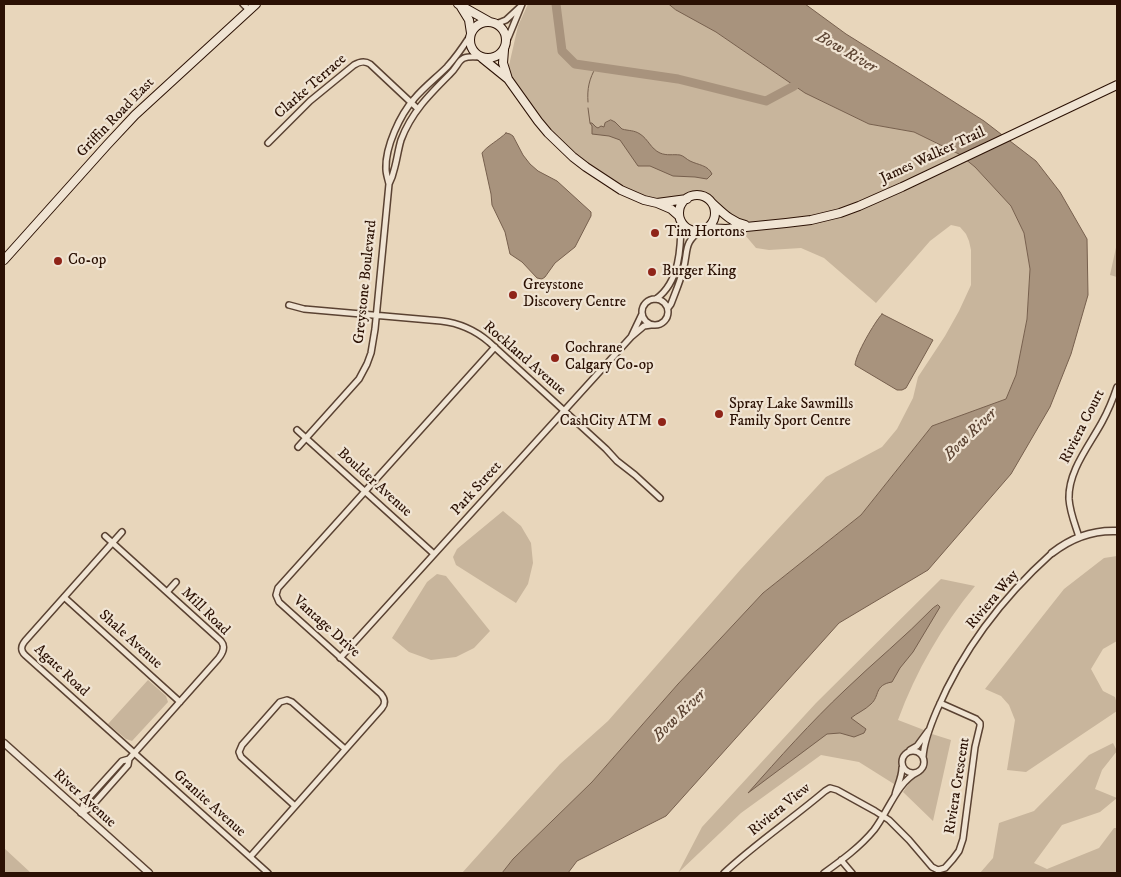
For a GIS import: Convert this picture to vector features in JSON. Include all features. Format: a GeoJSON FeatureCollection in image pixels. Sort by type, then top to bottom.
{"type":"FeatureCollection","features":[{"type":"Feature","properties":{"kind":"main road","name":"Griffin Road East"},"geometry":{"type":"LineString","coordinates":[[4,260],[123,128],[256,4]]}},
{"type":"Feature","properties":{"kind":"main road"},"geometry":{"type":"LineString","coordinates":[[459,4],[504,31],[506,37],[503,63],[508,79]]}},
{"type":"Feature","properties":{"kind":"main road"},"geometry":{"type":"LineString","coordinates":[[459,4],[469,20],[471,35]]}},
{"type":"Feature","properties":{"kind":"main road"},"geometry":{"type":"LineString","coordinates":[[493,23],[484,22],[474,28],[471,35],[471,48],[508,79],[548,133],[574,157],[621,190],[644,200],[657,202],[697,196],[707,198],[714,207],[714,218],[712,223],[705,229],[691,230],[686,227],[671,209],[657,202]]}},
{"type":"Feature","properties":{"kind":"main road"},"geometry":{"type":"LineString","coordinates":[[481,57],[494,58],[500,54],[505,46]]}},
{"type":"Feature","properties":{"kind":"main road","name":"James Walker Trail"},"geometry":{"type":"LineString","coordinates":[[705,229],[726,229],[786,223],[823,217],[859,206],[1117,85]]}},
{"type":"Feature","properties":{"kind":"main road"},"geometry":{"type":"LineString","coordinates":[[680,218],[680,207],[687,199]]}},
{"type":"Feature","properties":{"kind":"main road","name":"James Walker Trail"},"geometry":{"type":"LineString","coordinates":[[711,202],[735,222],[752,226]]}},
{"type":"Feature","properties":{"kind":"street"},"geometry":{"type":"LineString","coordinates":[[243,4],[249,10]]}},
{"type":"Feature","properties":{"kind":"street"},"geometry":{"type":"LineString","coordinates":[[493,23],[506,20],[522,4]]}},
{"type":"Feature","properties":{"kind":"street"},"geometry":{"type":"LineString","coordinates":[[505,46],[522,4]]}},
{"type":"Feature","properties":{"kind":"street","name":"Greystone Boulevard"},"geometry":{"type":"LineString","coordinates":[[389,184],[386,168],[390,144],[398,123],[411,102],[452,61],[471,35]]}},
{"type":"Feature","properties":{"kind":"street","name":"Greystone Boulevard"},"geometry":{"type":"LineString","coordinates":[[298,447],[353,386],[363,372],[369,358],[373,343],[389,184],[401,139],[418,108],[460,61],[470,56],[481,57]]}},
{"type":"Feature","properties":{"kind":"street","name":"Clarke Terrace"},"geometry":{"type":"LineString","coordinates":[[268,143],[310,101],[360,62],[370,64],[418,108]]}},
{"type":"Feature","properties":{"kind":"street"},"geometry":{"type":"LineString","coordinates":[[656,299],[664,302],[668,308],[668,315],[661,324],[653,325],[645,320],[642,313],[646,302],[656,299],[665,292],[676,270],[680,246],[680,218]]}},
{"type":"Feature","properties":{"kind":"street"},"geometry":{"type":"LineString","coordinates":[[668,308],[683,272],[689,243],[693,237],[705,229]]}},
{"type":"Feature","properties":{"kind":"street"},"geometry":{"type":"LineString","coordinates":[[289,305],[299,308],[376,314]]}},
{"type":"Feature","properties":{"kind":"street","name":"Park Street"},"geometry":{"type":"LineString","coordinates":[[631,337],[642,313]]}},
{"type":"Feature","properties":{"kind":"street","name":"Rockland Avenue"},"geometry":{"type":"LineString","coordinates":[[376,314],[441,320],[474,332],[485,339],[617,461],[660,498]]}},
{"type":"Feature","properties":{"kind":"street","name":"Park Street"},"geometry":{"type":"LineString","coordinates":[[340,658],[631,337],[644,326],[653,325]]}},
{"type":"Feature","properties":{"kind":"street","name":"Vantage Drive"},"geometry":{"type":"LineString","coordinates":[[250,857],[384,706],[385,700],[381,694],[279,602],[276,592],[281,583],[494,347]]}},
{"type":"Feature","properties":{"kind":"street","name":"Riviera Court"},"geometry":{"type":"LineString","coordinates":[[1079,536],[1070,509],[1069,492],[1072,477],[1106,415],[1117,387]]}},
{"type":"Feature","properties":{"kind":"street","name":"Boulder Avenue"},"geometry":{"type":"LineString","coordinates":[[297,430],[434,554]]}},
{"type":"Feature","properties":{"kind":"street","name":"Riviera Way"},"geometry":{"type":"LineString","coordinates":[[895,796],[902,775],[902,760],[905,754],[917,746],[928,731],[959,664],[987,623],[1052,553],[1079,536],[1102,531],[1117,531]]}},
{"type":"Feature","properties":{"kind":"street","name":"Agate Road"},"geometry":{"type":"LineString","coordinates":[[122,532],[25,641],[22,651],[134,753]]}},
{"type":"Feature","properties":{"kind":"street","name":"Mill Road"},"geometry":{"type":"LineString","coordinates":[[81,813],[91,807],[128,765],[129,759],[218,659],[224,647],[221,640],[105,536]]}},
{"type":"Feature","properties":{"kind":"street"},"geometry":{"type":"LineString","coordinates":[[167,592],[176,582]]}},
{"type":"Feature","properties":{"kind":"street","name":"Shale Avenue"},"geometry":{"type":"LineString","coordinates":[[64,597],[180,702]]}},
{"type":"Feature","properties":{"kind":"street"},"geometry":{"type":"LineString","coordinates":[[295,806],[241,757],[239,752],[242,745],[280,702],[287,700],[292,702],[345,749]]}},
{"type":"Feature","properties":{"kind":"street","name":"Riviera Crescent"},"geometry":{"type":"LineString","coordinates":[[883,816],[904,835],[934,869],[945,868],[959,851],[964,834],[980,723],[976,719],[940,703]]}},
{"type":"Feature","properties":{"kind":"street","name":"Riviera Way"},"geometry":{"type":"LineString","coordinates":[[824,873],[860,845],[883,816],[910,776],[921,770],[924,764],[923,757],[928,731]]}},
{"type":"Feature","properties":{"kind":"street","name":"River Avenue"},"geometry":{"type":"LineString","coordinates":[[4,743],[148,873]]}},
{"type":"Feature","properties":{"kind":"street"},"geometry":{"type":"LineString","coordinates":[[908,752],[912,750],[918,752],[923,757]]}},
{"type":"Feature","properties":{"kind":"street","name":"Granite Avenue"},"geometry":{"type":"LineString","coordinates":[[134,753],[268,873]]}},
{"type":"Feature","properties":{"kind":"street"},"geometry":{"type":"LineString","coordinates":[[902,767],[911,773],[918,772]]}},
{"type":"Feature","properties":{"kind":"street","name":"Riviera View"},"geometry":{"type":"LineString","coordinates":[[724,873],[830,788],[837,790],[883,816]]}},
{"type":"Feature","properties":{"kind":"street"},"geometry":{"type":"LineString","coordinates":[[841,860],[852,873]]}},
{"type":"Feature","properties":{"kind":"shaded area"},"geometry":{"type":"Polygon","coordinates":[[[528,4],[669,4],[716,32],[805,93],[869,124],[914,132],[959,154],[975,167],[1011,206],[1024,233],[1030,269],[1027,319],[1016,375],[1007,399],[932,426],[861,515],[763,593],[678,684],[592,782],[513,859],[502,873],[462,873],[560,764],[608,721],[741,569],[826,477],[882,447],[897,429],[913,398],[918,377],[945,336],[971,285],[971,250],[966,234],[960,227],[951,225],[930,241],[876,303],[824,258],[801,248],[769,250],[756,248],[714,198],[692,192],[657,203],[630,194],[560,145],[507,74],[518,26],[528,4]]]}},
{"type":"Feature","properties":{"kind":"shaded area"},"geometry":{"type":"Polygon","coordinates":[[[1117,243],[1117,277],[1110,275],[1117,243]]]}},
{"type":"Feature","properties":{"kind":"shaded area"},"geometry":{"type":"Polygon","coordinates":[[[503,511],[521,526],[531,543],[533,563],[528,584],[516,603],[456,565],[453,557],[457,549],[503,511]]]}},
{"type":"Feature","properties":{"kind":"shaded area"},"geometry":{"type":"Polygon","coordinates":[[[1117,556],[1117,641],[1103,649],[1091,669],[1103,691],[1115,697],[1117,711],[1026,772],[1007,770],[1015,720],[1009,705],[1001,696],[985,689],[1064,589],[1104,558],[1117,556]]]}},
{"type":"Feature","properties":{"kind":"shaded area"},"geometry":{"type":"Polygon","coordinates":[[[437,574],[446,576],[490,631],[474,648],[456,657],[431,660],[409,652],[392,638],[427,582],[437,574]]]}},
{"type":"Feature","properties":{"kind":"shaded area"},"geometry":{"type":"Polygon","coordinates":[[[941,579],[975,586],[941,633],[905,702],[898,720],[924,730],[915,744],[904,750],[900,755],[901,768],[894,784],[859,762],[821,755],[741,813],[678,873],[702,827],[816,703],[941,579]]]}},
{"type":"Feature","properties":{"kind":"shaded area"},"geometry":{"type":"Polygon","coordinates":[[[148,680],[166,696],[168,702],[132,741],[126,739],[108,724],[148,680]]]}},
{"type":"Feature","properties":{"kind":"shaded area"},"geometry":{"type":"Polygon","coordinates":[[[932,734],[951,740],[933,821],[903,792],[912,779],[926,770],[928,765],[926,755],[932,734]]]}},
{"type":"Feature","properties":{"kind":"shaded area"},"geometry":{"type":"Polygon","coordinates":[[[1113,743],[1117,751],[1102,770],[1095,789],[1117,798],[1100,812],[1062,825],[1034,863],[1047,869],[1099,848],[1114,828],[1117,828],[1117,873],[980,873],[993,858],[999,823],[1034,811],[1089,755],[1113,743]]]}},
{"type":"Feature","properties":{"kind":"shaded area"},"geometry":{"type":"Polygon","coordinates":[[[4,848],[31,873],[4,873],[4,848]]]}},
{"type":"Feature","properties":{"kind":"water","name":"Bow River"},"geometry":{"type":"Polygon","coordinates":[[[669,4],[805,4],[846,34],[984,121],[1036,161],[1060,192],[1087,239],[1088,295],[1071,354],[1050,407],[1011,474],[928,570],[839,623],[666,816],[577,861],[568,873],[502,873],[513,859],[592,782],[678,684],[763,593],[861,515],[932,426],[1006,399],[1016,375],[1027,319],[1030,269],[1024,233],[1011,206],[975,167],[959,154],[914,132],[869,124],[805,93],[716,32],[676,10],[669,4]]]}},
{"type":"Feature","properties":{"kind":"water"},"geometry":{"type":"Polygon","coordinates":[[[611,120],[622,129],[640,134],[660,153],[681,155],[705,167],[712,174],[707,179],[673,176],[650,166],[638,166],[620,140],[609,136],[592,134],[590,123],[598,128],[604,127],[605,123],[611,120]]]}},
{"type":"Feature","properties":{"kind":"water"},"geometry":{"type":"Polygon","coordinates":[[[506,133],[513,136],[530,164],[538,171],[557,181],[591,212],[591,216],[575,247],[555,263],[542,279],[537,278],[522,262],[510,254],[505,232],[492,205],[482,153],[506,133]]]}},
{"type":"Feature","properties":{"kind":"water"},"geometry":{"type":"Polygon","coordinates":[[[882,314],[933,340],[906,388],[902,390],[897,390],[855,365],[866,339],[882,314]]]}},
{"type":"Feature","properties":{"kind":"water"},"geometry":{"type":"Polygon","coordinates":[[[938,605],[940,607],[913,652],[892,682],[882,686],[874,701],[851,718],[866,729],[864,733],[854,737],[840,733],[827,734],[748,793],[832,702],[938,605]]]}},
{"type":"Feature","properties":{"kind":"waterway"},"geometry":{"type":"LineString","coordinates":[[556,4],[562,51],[575,64],[678,79],[766,101],[794,86]]}},
{"type":"Feature","properties":{"kind":"waterway"},"geometry":{"type":"LineString","coordinates":[[588,102],[589,84],[596,67]]}},
{"type":"Feature","properties":{"kind":"waterway"},"geometry":{"type":"LineString","coordinates":[[588,108],[590,123]]}},
{"type":"Feature","properties":{"kind":"place","name":"Tim Hortons"},"geometry":{"type":"Point","coordinates":[655,233]}},
{"type":"Feature","properties":{"kind":"place","name":"Co-op"},"geometry":{"type":"Point","coordinates":[58,261]}},
{"type":"Feature","properties":{"kind":"place","name":"Burger King"},"geometry":{"type":"Point","coordinates":[652,272]}},
{"type":"Feature","properties":{"kind":"place","name":"Greystone Discovery Centre"},"geometry":{"type":"Point","coordinates":[513,295]}},
{"type":"Feature","properties":{"kind":"place","name":"Cochrane Calgary Co-op"},"geometry":{"type":"Point","coordinates":[555,358]}},
{"type":"Feature","properties":{"kind":"place","name":"Spray Lake Sawmills Family Sport Centre"},"geometry":{"type":"Point","coordinates":[719,414]}},
{"type":"Feature","properties":{"kind":"place","name":"CashCity ATM"},"geometry":{"type":"Point","coordinates":[662,422]}}]}
